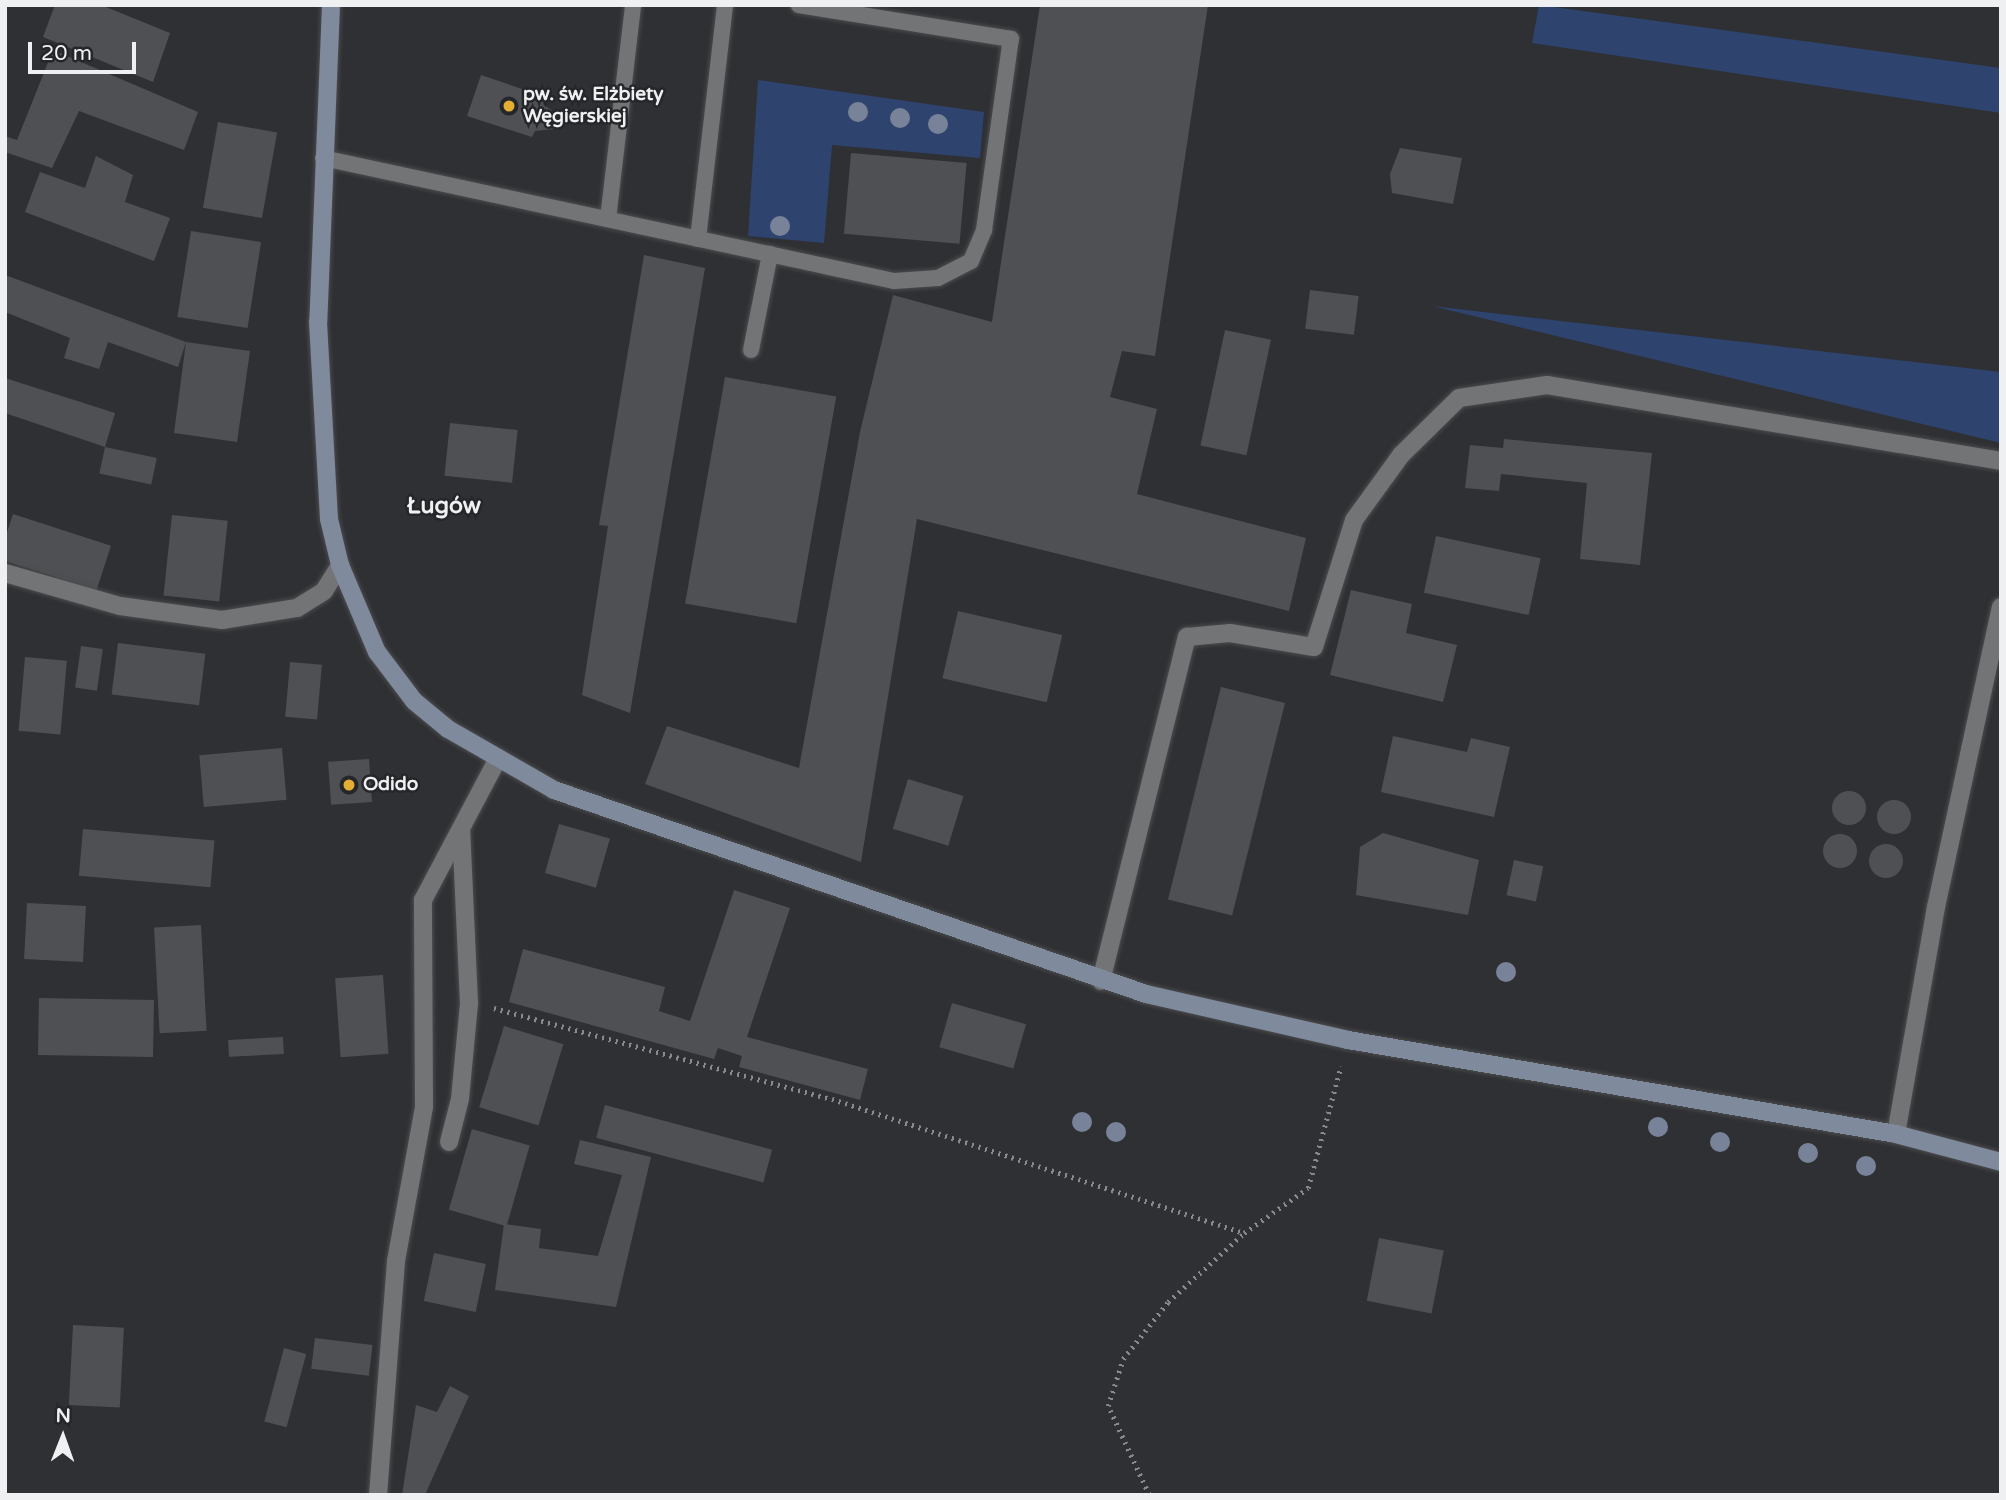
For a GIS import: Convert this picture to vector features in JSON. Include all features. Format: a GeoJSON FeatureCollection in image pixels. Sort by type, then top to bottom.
{"type":"FeatureCollection","features":[{"type":"Feature","properties":{"kind":"street"},"geometry":{"type":"LineString","coordinates":[[331,5],[323,158],[321,456],[340,565],[377,652],[414,701],[497,760],[554,790],[1101,981],[1348,1040],[1896,1134],[2001,1162]]}},
{"type":"Feature","properties":{"kind":"street"},"geometry":{"type":"LineString","coordinates":[[1101,981],[1187,637],[1230,632],[1314,647],[1354,520],[1401,455],[1459,398],[1547,385],[2001,461]]}},
{"type":"Feature","properties":{"kind":"street"},"geometry":{"type":"LineString","coordinates":[[5,573],[120,606],[222,620],[297,608],[324,591],[340,565]]}},
{"type":"Feature","properties":{"kind":"street"},"geometry":{"type":"LineString","coordinates":[[1896,1134],[1936,906],[2001,607]]}},
{"type":"Feature","properties":{"kind":"street"},"geometry":{"type":"LineString","coordinates":[[378,1495],[396,1261],[424,1107],[423,900],[497,760]]}},
{"type":"Feature","properties":{"kind":"street"},"geometry":{"type":"LineString","coordinates":[[449,1142],[460,1099],[469,1003],[461,829]]}},
{"type":"Feature","properties":{"kind":"lane"},"geometry":{"type":"LineString","coordinates":[[608,219],[632,5]]}},
{"type":"Feature","properties":{"kind":"lane"},"geometry":{"type":"LineString","coordinates":[[698,239],[725,5]]}},
{"type":"Feature","properties":{"kind":"lane"},"geometry":{"type":"LineString","coordinates":[[323,158],[894,281],[938,278],[971,261],[984,230],[1011,39],[799,5]]}},
{"type":"Feature","properties":{"kind":"lane"},"geometry":{"type":"LineString","coordinates":[[751,350],[770,254]]}},
{"type":"Feature","properties":{"kind":"path"},"geometry":{"type":"LineString","coordinates":[[469,1003],[832,1099],[1244,1233]]}},
{"type":"Feature","properties":{"kind":"path"},"geometry":{"type":"LineString","coordinates":[[1149,1495],[1108,1406],[1124,1360],[1168,1301],[1244,1233],[1308,1188],[1348,1040]]}},
{"type":"Feature","properties":{"kind":"shaded area"},"geometry":{"type":"Polygon","coordinates":[[[1539,5],[2001,68],[2001,113],[1532,43],[1539,5]]]}},
{"type":"Feature","properties":{"kind":"shaded area"},"geometry":{"type":"Polygon","coordinates":[[[758,80],[984,112],[980,158],[832,145],[824,243],[748,236],[758,80]]]}},
{"type":"Feature","properties":{"kind":"shaded area"},"geometry":{"type":"Polygon","coordinates":[[[1432,306],[2001,372],[2001,443],[1432,306]]]}},
{"type":"Feature","properties":{"kind":"building"},"geometry":{"type":"Polygon","coordinates":[[[55,5],[101,5],[170,33],[153,82],[43,37],[55,5]]]}},
{"type":"Feature","properties":{"kind":"building"},"geometry":{"type":"Polygon","coordinates":[[[1040,5],[1208,5],[1155,356],[1122,351],[1110,397],[1157,409],[1137,494],[1306,538],[1289,611],[917,519],[861,862],[645,784],[667,726],[799,768],[860,432],[893,295],[992,322],[1040,5]]]}},
{"type":"Feature","properties":{"kind":"building"},"geometry":{"type":"Polygon","coordinates":[[[53,50],[198,112],[184,150],[79,111],[52,168],[5,152],[5,136],[17,140],[53,50]]]}},
{"type":"Feature","properties":{"kind":"building","name":"pw. św. Elżbiety Węgierskiej"},"geometry":{"type":"Polygon","coordinates":[[[481,75],[546,97],[543,104],[558,115],[554,129],[535,131],[532,137],[467,116],[481,75]]]}},
{"type":"Feature","properties":{"kind":"building"},"geometry":{"type":"Polygon","coordinates":[[[218,122],[277,132],[262,218],[203,208],[218,122]]]}},
{"type":"Feature","properties":{"kind":"building"},"geometry":{"type":"Polygon","coordinates":[[[1400,148],[1462,158],[1453,204],[1392,193],[1390,174],[1400,148]]]}},
{"type":"Feature","properties":{"kind":"building"},"geometry":{"type":"Polygon","coordinates":[[[851,153],[967,163],[959,244],[844,234],[851,153]]]}},
{"type":"Feature","properties":{"kind":"building"},"geometry":{"type":"Polygon","coordinates":[[[96,156],[133,175],[125,202],[170,218],[154,261],[25,212],[40,172],[85,188],[96,156]]]}},
{"type":"Feature","properties":{"kind":"building"},"geometry":{"type":"Polygon","coordinates":[[[191,231],[261,242],[248,328],[177,317],[191,231]]]}},
{"type":"Feature","properties":{"kind":"building"},"geometry":{"type":"Polygon","coordinates":[[[644,255],[705,268],[630,713],[582,695],[608,526],[599,525],[644,255]]]}},
{"type":"Feature","properties":{"kind":"building"},"geometry":{"type":"Polygon","coordinates":[[[5,275],[186,342],[178,367],[108,342],[99,369],[64,358],[70,338],[5,312],[5,275]]]}},
{"type":"Feature","properties":{"kind":"building"},"geometry":{"type":"Polygon","coordinates":[[[1310,290],[1359,296],[1354,335],[1305,329],[1310,290]]]}},
{"type":"Feature","properties":{"kind":"building"},"geometry":{"type":"Polygon","coordinates":[[[1225,330],[1271,340],[1246,455],[1200,445],[1225,330]]]}},
{"type":"Feature","properties":{"kind":"building"},"geometry":{"type":"Polygon","coordinates":[[[186,342],[250,351],[237,442],[174,433],[186,342]]]}},
{"type":"Feature","properties":{"kind":"building"},"geometry":{"type":"Polygon","coordinates":[[[725,377],[836,397],[796,623],[685,604],[725,377]]]}},
{"type":"Feature","properties":{"kind":"building"},"geometry":{"type":"Polygon","coordinates":[[[5,378],[115,413],[105,447],[5,413],[5,378]]]}},
{"type":"Feature","properties":{"kind":"building"},"geometry":{"type":"Polygon","coordinates":[[[450,423],[518,430],[512,483],[444,476],[450,423]]]}},
{"type":"Feature","properties":{"kind":"building"},"geometry":{"type":"Polygon","coordinates":[[[1504,439],[1652,453],[1640,565],[1580,559],[1587,483],[1501,474],[1499,491],[1465,488],[1470,445],[1503,448],[1504,439]]]}},
{"type":"Feature","properties":{"kind":"building"},"geometry":{"type":"Polygon","coordinates":[[[105,447],[157,458],[151,484],[99,473],[105,447]]]}},
{"type":"Feature","properties":{"kind":"building"},"geometry":{"type":"Polygon","coordinates":[[[13,514],[111,546],[96,591],[5,561],[5,539],[13,514]]]}},
{"type":"Feature","properties":{"kind":"building"},"geometry":{"type":"Polygon","coordinates":[[[172,515],[228,521],[219,601],[164,596],[172,515]]]}},
{"type":"Feature","properties":{"kind":"building"},"geometry":{"type":"Polygon","coordinates":[[[1436,536],[1541,558],[1529,615],[1424,593],[1436,536]]]}},
{"type":"Feature","properties":{"kind":"building"},"geometry":{"type":"Polygon","coordinates":[[[1351,590],[1412,604],[1406,633],[1457,645],[1443,702],[1330,675],[1351,590]]]}},
{"type":"Feature","properties":{"kind":"building"},"geometry":{"type":"Polygon","coordinates":[[[958,611],[1062,635],[1047,702],[942,678],[958,611]]]}},
{"type":"Feature","properties":{"kind":"building"},"geometry":{"type":"Polygon","coordinates":[[[118,643],[205,654],[199,705],[112,695],[118,643]]]}},
{"type":"Feature","properties":{"kind":"building"},"geometry":{"type":"Polygon","coordinates":[[[81,646],[103,649],[97,691],[75,688],[81,646]]]}},
{"type":"Feature","properties":{"kind":"building"},"geometry":{"type":"Polygon","coordinates":[[[25,657],[67,661],[60,734],[19,731],[25,657]]]}},
{"type":"Feature","properties":{"kind":"building"},"geometry":{"type":"Polygon","coordinates":[[[290,662],[322,665],[317,720],[285,717],[290,662]]]}},
{"type":"Feature","properties":{"kind":"building"},"geometry":{"type":"Polygon","coordinates":[[[1221,687],[1285,703],[1232,915],[1168,899],[1221,687]]]}},
{"type":"Feature","properties":{"kind":"building"},"geometry":{"type":"Polygon","coordinates":[[[1393,736],[1467,752],[1471,738],[1510,747],[1494,817],[1381,792],[1393,736]]]}},
{"type":"Feature","properties":{"kind":"building"},"geometry":{"type":"Polygon","coordinates":[[[282,748],[287,800],[204,807],[199,755],[282,748]]]}},
{"type":"Feature","properties":{"kind":"building"},"geometry":{"type":"Polygon","coordinates":[[[369,759],[372,802],[331,805],[328,762],[369,759]]]}},
{"type":"Feature","properties":{"kind":"building"},"geometry":{"type":"Polygon","coordinates":[[[908,779],[963,796],[948,846],[893,829],[908,779]]]}},
{"type":"Feature","properties":{"kind":"building"},"geometry":{"type":"Polygon","coordinates":[[[1849,791],[1861,796],[1866,808],[1861,820],[1849,825],[1837,820],[1832,808],[1837,796],[1849,791]]]}},
{"type":"Feature","properties":{"kind":"building"},"geometry":{"type":"Polygon","coordinates":[[[1894,800],[1906,805],[1911,817],[1906,829],[1894,834],[1882,829],[1877,817],[1882,805],[1894,800]]]}},
{"type":"Feature","properties":{"kind":"building"},"geometry":{"type":"Polygon","coordinates":[[[559,824],[610,839],[596,888],[545,873],[559,824]]]}},
{"type":"Feature","properties":{"kind":"building"},"geometry":{"type":"Polygon","coordinates":[[[83,829],[214,841],[210,887],[79,876],[83,829]]]}},
{"type":"Feature","properties":{"kind":"building"},"geometry":{"type":"Polygon","coordinates":[[[1383,833],[1479,860],[1468,915],[1356,895],[1360,847],[1383,833]]]}},
{"type":"Feature","properties":{"kind":"building"},"geometry":{"type":"Polygon","coordinates":[[[1840,834],[1852,839],[1857,851],[1852,863],[1840,868],[1828,863],[1823,851],[1828,839],[1840,834]]]}},
{"type":"Feature","properties":{"kind":"building"},"geometry":{"type":"Polygon","coordinates":[[[1886,844],[1898,849],[1903,861],[1898,873],[1886,878],[1874,873],[1869,861],[1874,849],[1886,844]]]}},
{"type":"Feature","properties":{"kind":"building"},"geometry":{"type":"Polygon","coordinates":[[[1514,860],[1543,866],[1536,901],[1507,895],[1514,860]]]}},
{"type":"Feature","properties":{"kind":"building"},"geometry":{"type":"Polygon","coordinates":[[[734,890],[790,908],[747,1037],[868,1069],[860,1100],[739,1067],[742,1056],[718,1048],[714,1059],[509,1002],[523,949],[665,987],[659,1011],[690,1021],[734,890]]]}},
{"type":"Feature","properties":{"kind":"building"},"geometry":{"type":"Polygon","coordinates":[[[27,903],[86,906],[83,962],[24,959],[27,903]]]}},
{"type":"Feature","properties":{"kind":"building"},"geometry":{"type":"Polygon","coordinates":[[[201,925],[207,1031],[160,1033],[154,927],[201,925]]]}},
{"type":"Feature","properties":{"kind":"building"},"geometry":{"type":"Polygon","coordinates":[[[383,975],[389,1054],[341,1057],[335,978],[383,975]]]}},
{"type":"Feature","properties":{"kind":"building"},"geometry":{"type":"Polygon","coordinates":[[[39,998],[154,1000],[153,1057],[38,1055],[39,998]]]}},
{"type":"Feature","properties":{"kind":"building"},"geometry":{"type":"Polygon","coordinates":[[[952,1003],[1026,1024],[1013,1068],[939,1047],[952,1003]]]}},
{"type":"Feature","properties":{"kind":"building"},"geometry":{"type":"Polygon","coordinates":[[[504,1026],[563,1044],[538,1125],[479,1107],[504,1026]]]}},
{"type":"Feature","properties":{"kind":"building"},"geometry":{"type":"Polygon","coordinates":[[[283,1037],[284,1054],[229,1057],[228,1040],[283,1037]]]}},
{"type":"Feature","properties":{"kind":"building"},"geometry":{"type":"Polygon","coordinates":[[[605,1105],[772,1150],[763,1183],[596,1138],[605,1105]]]}},
{"type":"Feature","properties":{"kind":"building"},"geometry":{"type":"Polygon","coordinates":[[[472,1129],[530,1146],[507,1226],[449,1210],[472,1129]]]}},
{"type":"Feature","properties":{"kind":"building"},"geometry":{"type":"Polygon","coordinates":[[[580,1140],[651,1157],[616,1307],[495,1290],[504,1224],[541,1229],[539,1248],[598,1256],[622,1175],[574,1164],[580,1140]]]}},
{"type":"Feature","properties":{"kind":"building"},"geometry":{"type":"Polygon","coordinates":[[[1379,1238],[1444,1251],[1432,1313],[1367,1301],[1379,1238]]]}},
{"type":"Feature","properties":{"kind":"building"},"geometry":{"type":"Polygon","coordinates":[[[434,1253],[486,1264],[476,1312],[424,1301],[434,1253]]]}},
{"type":"Feature","properties":{"kind":"building"},"geometry":{"type":"Polygon","coordinates":[[[73,1325],[124,1328],[120,1408],[69,1405],[73,1325]]]}},
{"type":"Feature","properties":{"kind":"building"},"geometry":{"type":"Polygon","coordinates":[[[315,1338],[373,1345],[369,1376],[311,1369],[315,1338]]]}},
{"type":"Feature","properties":{"kind":"building"},"geometry":{"type":"Polygon","coordinates":[[[284,1348],[306,1354],[287,1427],[264,1421],[284,1348]]]}},
{"type":"Feature","properties":{"kind":"building"},"geometry":{"type":"Polygon","coordinates":[[[450,1386],[469,1396],[425,1495],[402,1495],[416,1405],[437,1412],[450,1386]]]}},
{"type":"Feature","properties":{"kind":"place","name":"pw. św. Elżbiety Węgierskiej"},"geometry":{"type":"Point","coordinates":[509,106]}},
{"type":"Feature","properties":{"kind":"place","name":"Odido"},"geometry":{"type":"Point","coordinates":[349,785]}},
{"type":"Feature","properties":{"kind":"district","name":"Ługów"},"geometry":{"type":"Point","coordinates":[444,506]}}]}
